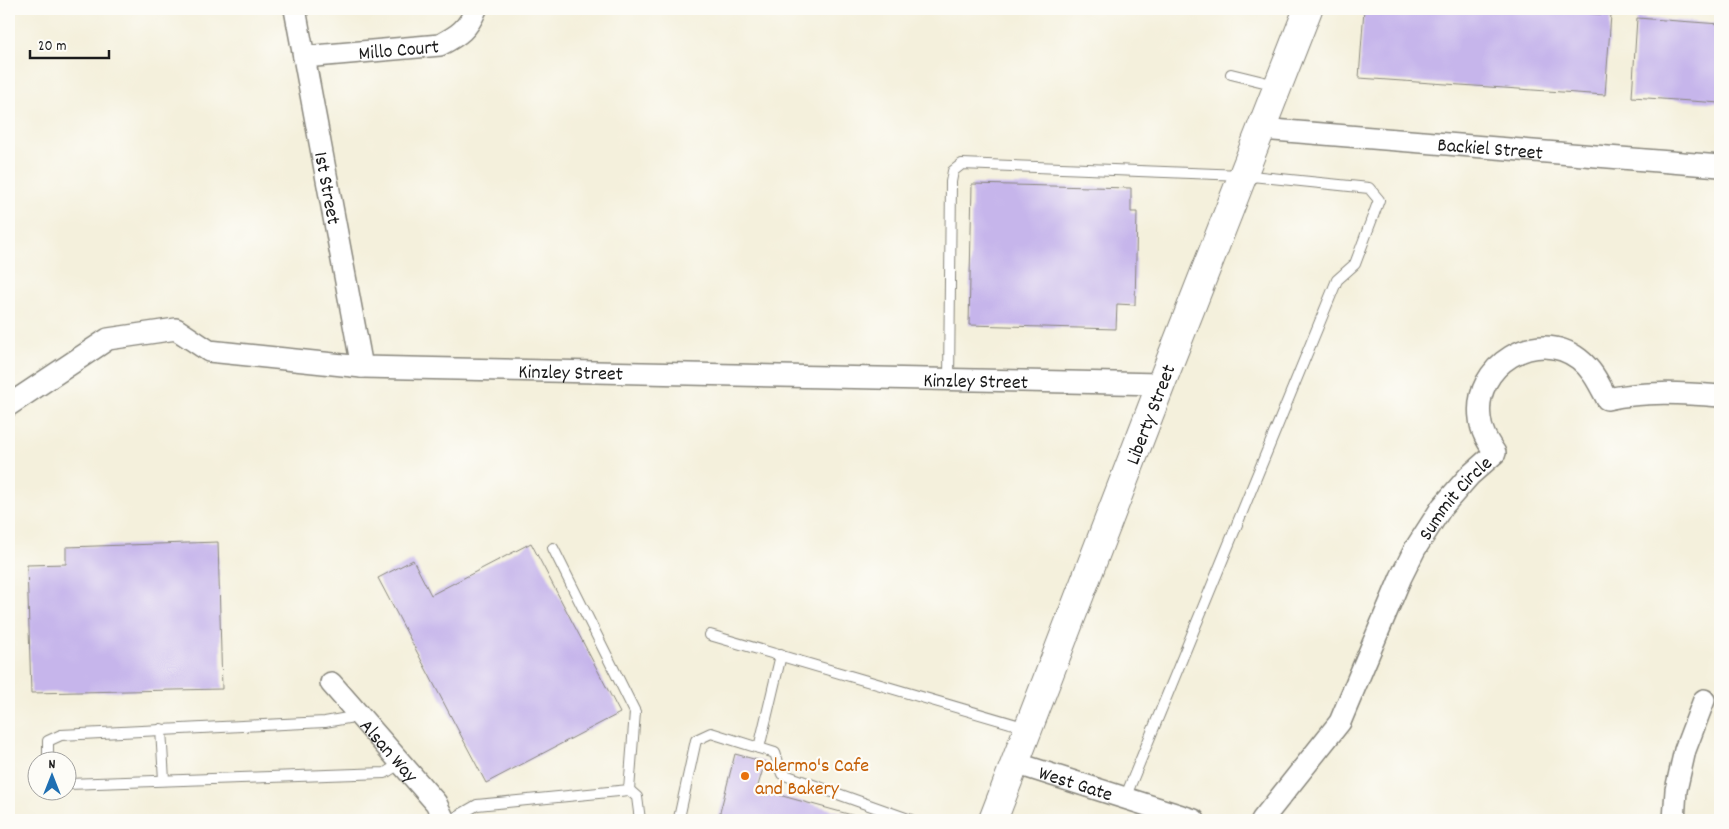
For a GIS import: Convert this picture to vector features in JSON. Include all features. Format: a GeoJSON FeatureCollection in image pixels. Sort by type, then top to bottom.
{"type":"FeatureCollection","features":[{"type":"Feature","properties":{"kind":"main road","name":"Liberty Street"},"geometry":{"type":"LineString","coordinates":[[993,820],[1308,9]]}},
{"type":"Feature","properties":{"kind":"street","name":"1st Street"},"geometry":{"type":"LineString","coordinates":[[295,9],[362,367]]}},
{"type":"Feature","properties":{"kind":"street","name":"Millo Court"},"geometry":{"type":"LineString","coordinates":[[304,57],[440,45],[458,36],[471,21],[476,9]]}},
{"type":"Feature","properties":{"kind":"street","name":"Backiel Street"},"geometry":{"type":"LineString","coordinates":[[1260,129],[1720,166]]}},
{"type":"Feature","properties":{"kind":"street","name":"Kinzley Street"},"geometry":{"type":"LineString","coordinates":[[9,404],[108,339],[176,329],[209,352],[362,367],[1161,384]]}},
{"type":"Feature","properties":{"kind":"street","name":"Summit Circle"},"geometry":{"type":"LineString","coordinates":[[1262,820],[1340,722],[1415,549],[1442,507],[1469,476],[1495,453],[1484,436],[1479,418],[1481,395],[1489,376],[1502,362],[1521,351],[1540,348],[1559,349],[1578,358],[1592,372],[1607,399],[1668,392],[1720,396]]}},
{"type":"Feature","properties":{"kind":"street","name":"Alsan Way"},"geometry":{"type":"LineString","coordinates":[[331,683],[436,804],[444,820]]}},
{"type":"Feature","properties":{"kind":"street"},"geometry":{"type":"LineString","coordinates":[[1674,820],[1676,790],[1685,750],[1704,700]]}},
{"type":"Feature","properties":{"kind":"street","name":"West Gate"},"geometry":{"type":"LineString","coordinates":[[1015,763],[1194,820]]}},
{"type":"Feature","properties":{"kind":"lane"},"geometry":{"type":"LineString","coordinates":[[1231,74],[1277,86]]}},
{"type":"Feature","properties":{"kind":"lane"},"geometry":{"type":"LineString","coordinates":[[948,380],[951,182],[953,171],[962,164],[1242,176],[1368,188],[1379,200],[1355,264],[1336,280],[1125,798]]}},
{"type":"Feature","properties":{"kind":"lane"},"geometry":{"type":"LineString","coordinates":[[553,548],[635,712],[629,790]]}},
{"type":"Feature","properties":{"kind":"lane"},"geometry":{"type":"LineString","coordinates":[[710,635],[1028,728]]}},
{"type":"Feature","properties":{"kind":"lane"},"geometry":{"type":"LineString","coordinates":[[759,748],[780,655]]}},
{"type":"Feature","properties":{"kind":"lane"},"geometry":{"type":"LineString","coordinates":[[48,752],[48,741],[61,735],[325,722],[360,716]]}},
{"type":"Feature","properties":{"kind":"lane"},"geometry":{"type":"LineString","coordinates":[[161,729],[164,780]]}},
{"type":"Feature","properties":{"kind":"lane"},"geometry":{"type":"LineString","coordinates":[[680,820],[696,740],[711,733],[775,754],[782,774],[911,820]]}},
{"type":"Feature","properties":{"kind":"lane"},"geometry":{"type":"LineString","coordinates":[[78,784],[385,773],[401,763]]}},
{"type":"Feature","properties":{"kind":"lane"},"geometry":{"type":"LineString","coordinates":[[451,820],[477,805],[629,790],[637,797],[640,820]]}},
{"type":"Feature","properties":{"kind":"building"},"geometry":{"type":"Polygon","coordinates":[[[1364,9],[1524,9],[1611,15],[1605,95],[1359,78],[1364,9]]]}},
{"type":"Feature","properties":{"kind":"building"},"geometry":{"type":"Polygon","coordinates":[[[1637,18],[1720,24],[1720,103],[1632,97],[1637,18]]]}},
{"type":"Feature","properties":{"kind":"building"},"geometry":{"type":"Polygon","coordinates":[[[972,184],[1131,188],[1131,212],[1137,212],[1135,305],[1117,304],[1116,329],[969,325],[972,184]]]}},
{"type":"Feature","properties":{"kind":"building"},"geometry":{"type":"Polygon","coordinates":[[[218,542],[222,689],[31,693],[27,565],[66,564],[66,547],[218,542]]]}},
{"type":"Feature","properties":{"kind":"building"},"geometry":{"type":"Polygon","coordinates":[[[531,543],[620,713],[486,783],[378,578],[413,560],[431,595],[531,543]]]}},
{"type":"Feature","properties":{"kind":"building","name":"Palermo's Cafe and Bakery"},"geometry":{"type":"Polygon","coordinates":[[[735,754],[765,762],[757,789],[870,820],[718,820],[735,754]]]}},
{"type":"Feature","properties":{"kind":"place","name":"Palermo's Cafe and Bakery"},"geometry":{"type":"Point","coordinates":[745,776]}}]}
